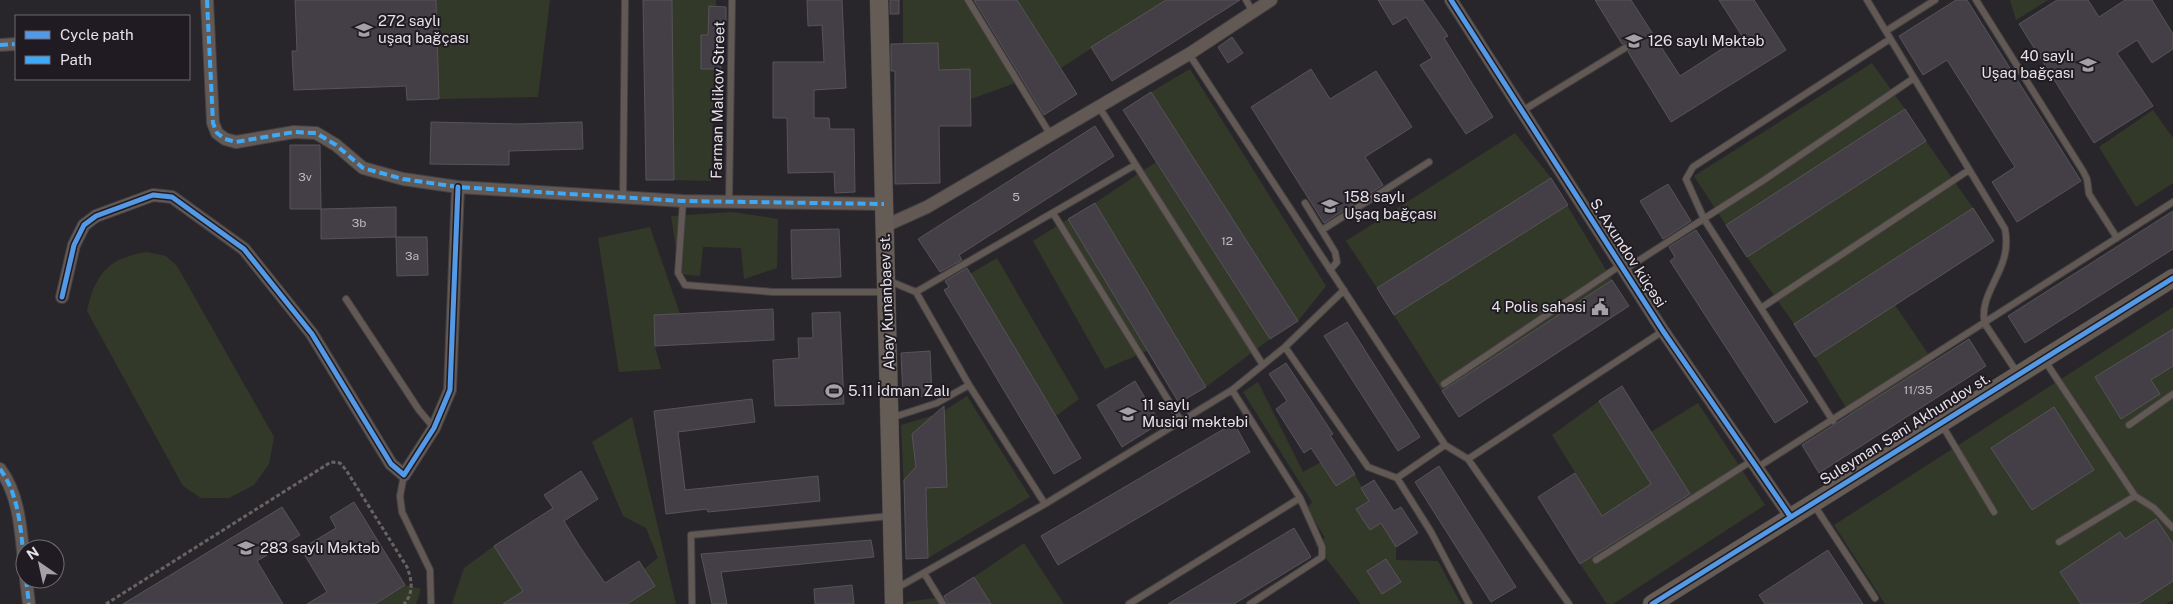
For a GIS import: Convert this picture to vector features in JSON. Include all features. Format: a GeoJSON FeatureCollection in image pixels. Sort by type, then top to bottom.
{"type":"FeatureCollection","features":[{"type":"Feature","properties":{"kind":"street"},"geometry":{"type":"LineString","coordinates":[[207,0],[213,123],[217,133],[236,142],[294,132],[316,133],[336,145],[363,168],[403,179],[458,187],[683,201],[884,204]]}},
{"type":"Feature","properties":{"kind":"street","name":"Abay Kunanbaev st."},"geometry":{"type":"LineString","coordinates":[[879,0],[894,597]]}},
{"type":"Feature","properties":{"kind":"street"},"geometry":{"type":"LineString","coordinates":[[885,226],[927,207],[1189,54],[1271,0]]}},
{"type":"Feature","properties":{"kind":"street","name":"S. Axundov küçəsi"},"geometry":{"type":"LineString","coordinates":[[1451,0],[1663,331],[1790,516]]}},
{"type":"Feature","properties":{"kind":"street"},"geometry":{"type":"LineString","coordinates":[[0,45],[15,44]]}},
{"type":"Feature","properties":{"kind":"street"},"geometry":{"type":"LineString","coordinates":[[62,296],[74,245],[84,225],[96,216],[153,194],[172,197],[244,249],[312,334],[391,464],[404,475],[434,428],[450,390],[458,187]]}},
{"type":"Feature","properties":{"kind":"street","name":"Suleyman Sani Akhundov st."},"geometry":{"type":"LineString","coordinates":[[1652,604],[1812,502],[2173,278]]}},
{"type":"Feature","properties":{"kind":"street"},"geometry":{"type":"LineString","coordinates":[[0,469],[11,490],[18,514],[21,539]]}},
{"type":"Feature","properties":{"kind":"street"},"geometry":{"type":"LineString","coordinates":[[27,589],[29,604]]}},
{"type":"Feature","properties":{"kind":"lane"},"geometry":{"type":"LineString","coordinates":[[623,198],[625,0]]}},
{"type":"Feature","properties":{"kind":"lane","name":"Farman Malikov Street"},"geometry":{"type":"LineString","coordinates":[[729,201],[732,0]]}},
{"type":"Feature","properties":{"kind":"lane"},"geometry":{"type":"LineString","coordinates":[[968,0],[1050,134]]}},
{"type":"Feature","properties":{"kind":"lane"},"geometry":{"type":"LineString","coordinates":[[1246,0],[1253,12]]}},
{"type":"Feature","properties":{"kind":"lane"},"geometry":{"type":"LineString","coordinates":[[1867,0],[2005,229],[2007,244],[2004,260],[1984,304],[1983,316],[1985,324],[2018,374]]}},
{"type":"Feature","properties":{"kind":"lane"},"geometry":{"type":"LineString","coordinates":[[1886,31],[1935,0]]}},
{"type":"Feature","properties":{"kind":"lane"},"geometry":{"type":"LineString","coordinates":[[1976,0],[2083,171],[2087,179],[2089,194],[2117,238]]}},
{"type":"Feature","properties":{"kind":"lane"},"geometry":{"type":"LineString","coordinates":[[1833,421],[1704,218],[1686,179],[1693,167],[1890,38]]}},
{"type":"Feature","properties":{"kind":"lane"},"geometry":{"type":"LineString","coordinates":[[1522,111],[1625,48]]}},
{"type":"Feature","properties":{"kind":"lane"},"geometry":{"type":"LineString","coordinates":[[1189,54],[1445,445],[1468,459],[1570,604]]}},
{"type":"Feature","properties":{"kind":"lane"},"geometry":{"type":"LineString","coordinates":[[1444,384],[1623,267],[1704,218],[1914,78]]}},
{"type":"Feature","properties":{"kind":"lane"},"geometry":{"type":"LineString","coordinates":[[1098,106],[1263,365]]}},
{"type":"Feature","properties":{"kind":"lane"},"geometry":{"type":"LineString","coordinates":[[1322,230],[1429,162]]}},
{"type":"Feature","properties":{"kind":"lane"},"geometry":{"type":"LineString","coordinates":[[683,201],[678,273],[685,284],[774,292],[886,286],[916,292],[1135,165]]}},
{"type":"Feature","properties":{"kind":"lane"},"geometry":{"type":"LineString","coordinates":[[1760,308],[1969,170]]}},
{"type":"Feature","properties":{"kind":"lane"},"geometry":{"type":"LineString","coordinates":[[1596,560],[1756,464],[1833,421],[2173,202]]}},
{"type":"Feature","properties":{"kind":"lane"},"geometry":{"type":"LineString","coordinates":[[1305,203],[1335,252],[1337,262],[1330,270]]}},
{"type":"Feature","properties":{"kind":"lane"},"geometry":{"type":"LineString","coordinates":[[1053,213],[1181,421]]}},
{"type":"Feature","properties":{"kind":"lane"},"geometry":{"type":"LineString","coordinates":[[894,597],[924,573],[1045,504],[1232,390],[1285,347],[1344,290]]}},
{"type":"Feature","properties":{"kind":"lane"},"geometry":{"type":"LineString","coordinates":[[916,292],[969,385],[1045,504]]}},
{"type":"Feature","properties":{"kind":"lane"},"geometry":{"type":"LineString","coordinates":[[346,300],[419,410],[434,428]]}},
{"type":"Feature","properties":{"kind":"lane"},"geometry":{"type":"LineString","coordinates":[[1468,459],[1663,331]]}},
{"type":"Feature","properties":{"kind":"lane"},"geometry":{"type":"LineString","coordinates":[[1285,347],[1368,468],[1397,478],[1430,532],[1469,604]]}},
{"type":"Feature","properties":{"kind":"lane"},"geometry":{"type":"LineString","coordinates":[[2043,358],[2135,496],[2154,508],[2173,528]]}},
{"type":"Feature","properties":{"kind":"lane"},"geometry":{"type":"LineString","coordinates":[[890,419],[937,403],[969,385]]}},
{"type":"Feature","properties":{"kind":"lane"},"geometry":{"type":"LineString","coordinates":[[1232,390],[1300,498],[1322,547],[1322,557],[1250,604]]}},
{"type":"Feature","properties":{"kind":"lane"},"geometry":{"type":"LineString","coordinates":[[2129,425],[2173,394]]}},
{"type":"Feature","properties":{"kind":"lane"},"geometry":{"type":"LineString","coordinates":[[1940,422],[1994,512]]}},
{"type":"Feature","properties":{"kind":"lane"},"geometry":{"type":"LineString","coordinates":[[1397,478],[1445,445]]}},
{"type":"Feature","properties":{"kind":"lane"},"geometry":{"type":"LineString","coordinates":[[404,475],[400,496],[402,512],[430,570],[430,604]]}},
{"type":"Feature","properties":{"kind":"lane"},"geometry":{"type":"LineString","coordinates":[[2059,542],[2135,496]]}},
{"type":"Feature","properties":{"kind":"lane"},"geometry":{"type":"LineString","coordinates":[[1129,604],[1300,498]]}},
{"type":"Feature","properties":{"kind":"lane"},"geometry":{"type":"LineString","coordinates":[[1812,502],[1874,598]]}},
{"type":"Feature","properties":{"kind":"lane"},"geometry":{"type":"LineString","coordinates":[[692,604],[691,535],[892,516]]}},
{"type":"Feature","properties":{"kind":"lane"},"geometry":{"type":"LineString","coordinates":[[924,573],[943,604]]}},
{"type":"Feature","properties":{"kind":"path"},"geometry":{"type":"LineString","coordinates":[[106,604],[331,462],[340,463],[346,470],[407,567],[412,580],[407,600],[404,604]]}},
{"type":"Feature","properties":{"kind":"green space"},"geometry":{"type":"Polygon","coordinates":[[[436,0],[550,0],[538,97],[439,99],[436,0]]]}},
{"type":"Feature","properties":{"kind":"green space"},"geometry":{"type":"Polygon","coordinates":[[[672,0],[716,0],[711,181],[674,180],[672,0]]]}},
{"type":"Feature","properties":{"kind":"green space"},"geometry":{"type":"Polygon","coordinates":[[[903,0],[970,0],[1021,81],[971,99],[939,70],[938,43],[903,43],[903,0]]]}},
{"type":"Feature","properties":{"kind":"green space"},"geometry":{"type":"Polygon","coordinates":[[[1017,0],[1166,0],[1061,68],[1017,0]]]}},
{"type":"Feature","properties":{"kind":"green space"},"geometry":{"type":"Polygon","coordinates":[[[2010,0],[2048,0],[2016,20],[2010,0]]]}},
{"type":"Feature","properties":{"kind":"green space"},"geometry":{"type":"Polygon","coordinates":[[[1872,63],[1905,109],[1726,225],[1694,176],[1872,63]]]}},
{"type":"Feature","properties":{"kind":"green space"},"geometry":{"type":"Polygon","coordinates":[[[1190,69],[1326,286],[1298,321],[1151,92],[1190,69]]]}},
{"type":"Feature","properties":{"kind":"green space"},"geometry":{"type":"Polygon","coordinates":[[[2153,110],[2173,138],[2173,183],[2136,207],[2099,147],[2153,110]]]}},
{"type":"Feature","properties":{"kind":"green space"},"geometry":{"type":"Polygon","coordinates":[[[1515,133],[1551,178],[1377,288],[1346,241],[1515,133]]]}},
{"type":"Feature","properties":{"kind":"green space"},"geometry":{"type":"Polygon","coordinates":[[[1926,141],[1973,208],[1794,324],[1747,257],[1926,141]]]}},
{"type":"Feature","properties":{"kind":"green space"},"geometry":{"type":"Polygon","coordinates":[[[1156,162],[1270,339],[1206,387],[1095,203],[1156,162]]]}},
{"type":"Feature","properties":{"kind":"green space"},"geometry":{"type":"Polygon","coordinates":[[[1567,205],[1612,280],[1442,391],[1394,315],[1567,205]]]}},
{"type":"Feature","properties":{"kind":"green space"},"geometry":{"type":"Polygon","coordinates":[[[732,212],[778,219],[777,268],[744,279],[741,248],[703,247],[700,276],[680,274],[671,216],[732,212]]]}},
{"type":"Feature","properties":{"kind":"green space"},"geometry":{"type":"Polygon","coordinates":[[[1068,219],[1147,351],[1105,369],[1033,241],[1068,219]]]}},
{"type":"Feature","properties":{"kind":"green space"},"geometry":{"type":"Polygon","coordinates":[[[650,227],[680,314],[654,316],[655,346],[661,369],[619,372],[598,238],[650,227]]]}},
{"type":"Feature","properties":{"kind":"green space"},"geometry":{"type":"Polygon","coordinates":[[[147,252],[166,256],[177,266],[274,437],[269,464],[254,485],[229,498],[201,498],[183,486],[87,311],[94,287],[105,270],[122,259],[147,252]]]}},
{"type":"Feature","properties":{"kind":"green space"},"geometry":{"type":"Polygon","coordinates":[[[997,258],[1079,399],[1056,416],[970,274],[997,258]]]}},
{"type":"Feature","properties":{"kind":"green space"},"geometry":{"type":"Polygon","coordinates":[[[1895,305],[1933,361],[1850,414],[1815,357],[1895,305]]]}},
{"type":"Feature","properties":{"kind":"green space"},"geometry":{"type":"Polygon","coordinates":[[[2173,307],[2173,600],[2166,604],[1885,604],[1834,525],[2173,307]]]}},
{"type":"Feature","properties":{"kind":"green space"},"geometry":{"type":"Polygon","coordinates":[[[1258,382],[1303,472],[1321,462],[1336,486],[1355,474],[1369,501],[1357,509],[1370,530],[1381,523],[1396,547],[1396,560],[1438,561],[1461,604],[1361,604],[1315,544],[1325,538],[1307,508],[1312,502],[1243,392],[1258,382]]]}},
{"type":"Feature","properties":{"kind":"green space"},"geometry":{"type":"Polygon","coordinates":[[[967,396],[1030,497],[928,558],[927,492],[904,492],[901,425],[941,413],[967,396]]]}},
{"type":"Feature","properties":{"kind":"green space"},"geometry":{"type":"Polygon","coordinates":[[[1599,401],[1651,484],[1602,516],[1552,435],[1599,401]]]}},
{"type":"Feature","properties":{"kind":"green space"},"geometry":{"type":"Polygon","coordinates":[[[1698,403],[1765,505],[1613,604],[1607,604],[1580,564],[1690,495],[1651,432],[1698,403]]]}},
{"type":"Feature","properties":{"kind":"green space"},"geometry":{"type":"Polygon","coordinates":[[[632,417],[676,604],[627,604],[655,586],[644,569],[658,558],[646,528],[623,516],[592,442],[632,417]]]}},
{"type":"Feature","properties":{"kind":"green space"},"geometry":{"type":"Polygon","coordinates":[[[1024,543],[1064,604],[991,604],[974,577],[1024,543]]]}},
{"type":"Feature","properties":{"kind":"green space"},"geometry":{"type":"Polygon","coordinates":[[[494,546],[511,572],[527,589],[503,604],[452,604],[464,568],[494,546]]]}},
{"type":"Feature","properties":{"kind":"green space"},"geometry":{"type":"Polygon","coordinates":[[[405,585],[421,589],[416,604],[374,604],[405,585]]]}},
{"type":"Feature","properties":{"kind":"green space"},"geometry":{"type":"Polygon","coordinates":[[[942,597],[946,604],[906,604],[906,602],[942,597]]]}},
{"type":"Feature","properties":{"kind":"building"},"geometry":{"type":"Polygon","coordinates":[[[295,0],[436,0],[439,99],[407,100],[406,86],[294,90],[292,51],[297,51],[295,0]]]}},
{"type":"Feature","properties":{"kind":"building"},"geometry":{"type":"Polygon","coordinates":[[[643,0],[672,0],[674,180],[646,180],[643,0]]]}},
{"type":"Feature","properties":{"kind":"building"},"geometry":{"type":"Polygon","coordinates":[[[807,0],[842,0],[846,88],[814,90],[814,118],[829,118],[830,129],[854,129],[855,192],[835,193],[834,172],[788,173],[787,118],[773,118],[773,62],[824,62],[822,25],[808,26],[807,0]]]}},
{"type":"Feature","properties":{"kind":"building"},"geometry":{"type":"Polygon","coordinates":[[[890,0],[899,0],[899,14],[890,14],[890,0]]]}},
{"type":"Feature","properties":{"kind":"building"},"geometry":{"type":"Polygon","coordinates":[[[974,0],[1017,0],[1077,94],[1044,115],[974,0]]]}},
{"type":"Feature","properties":{"kind":"building"},"geometry":{"type":"Polygon","coordinates":[[[1166,0],[1240,0],[1112,81],[1091,47],[1166,0]]]}},
{"type":"Feature","properties":{"kind":"building"},"geometry":{"type":"Polygon","coordinates":[[[1378,0],[1423,0],[1448,36],[1444,38],[1493,117],[1466,134],[1420,65],[1432,58],[1406,17],[1393,25],[1378,0]]]}},
{"type":"Feature","properties":{"kind":"building"},"geometry":{"type":"Polygon","coordinates":[[[1595,0],[1631,0],[1680,76],[1742,36],[1719,0],[1754,0],[1786,50],[1671,122],[1628,52],[1629,45],[1622,44],[1595,0]]]}},
{"type":"Feature","properties":{"kind":"building"},"geometry":{"type":"Polygon","coordinates":[[[1956,0],[1967,0],[2081,181],[2017,222],[1992,182],[2015,167],[1947,60],[1923,75],[1899,36],[1956,0]]]}},
{"type":"Feature","properties":{"kind":"building"},"geometry":{"type":"Polygon","coordinates":[[[2057,0],[2088,0],[2099,17],[2125,0],[2152,0],[2173,34],[2173,49],[2152,63],[2137,40],[2117,53],[2153,106],[2094,143],[2019,24],[2057,0]]]}},
{"type":"Feature","properties":{"kind":"building"},"geometry":{"type":"Polygon","coordinates":[[[709,6],[726,7],[726,21],[721,21],[721,69],[701,69],[701,35],[708,35],[709,6]]]}},
{"type":"Feature","properties":{"kind":"building"},"geometry":{"type":"Polygon","coordinates":[[[1232,37],[1243,53],[1228,63],[1218,47],[1232,37]]]}},
{"type":"Feature","properties":{"kind":"building"},"geometry":{"type":"Polygon","coordinates":[[[938,43],[939,70],[970,69],[971,126],[939,126],[940,183],[895,184],[895,71],[891,71],[891,44],[938,43]]]}},
{"type":"Feature","properties":{"kind":"building"},"geometry":{"type":"Polygon","coordinates":[[[1311,69],[1330,99],[1376,71],[1412,127],[1365,157],[1383,185],[1324,223],[1251,107],[1311,69]]]}},
{"type":"Feature","properties":{"kind":"building"},"geometry":{"type":"Polygon","coordinates":[[[1151,92],[1298,321],[1270,339],[1123,110],[1151,92]]]}},
{"type":"Feature","properties":{"kind":"building"},"geometry":{"type":"Polygon","coordinates":[[[1905,109],[1926,141],[1747,257],[1726,225],[1905,109]]]}},
{"type":"Feature","properties":{"kind":"building"},"geometry":{"type":"Polygon","coordinates":[[[431,122],[519,124],[582,122],[583,149],[509,151],[509,165],[430,164],[431,122]]]}},
{"type":"Feature","properties":{"kind":"building"},"geometry":{"type":"Polygon","coordinates":[[[1095,126],[1114,156],[959,255],[962,260],[940,272],[918,239],[1095,126]]]}},
{"type":"Feature","properties":{"kind":"building"},"geometry":{"type":"Polygon","coordinates":[[[290,145],[320,145],[321,209],[290,209],[290,145]]]}},
{"type":"Feature","properties":{"kind":"building"},"geometry":{"type":"Polygon","coordinates":[[[1551,178],[1568,205],[1394,315],[1377,288],[1551,178]]]}},
{"type":"Feature","properties":{"kind":"building"},"geometry":{"type":"Polygon","coordinates":[[[1668,184],[1691,221],[1663,239],[1640,201],[1668,184]]]}},
{"type":"Feature","properties":{"kind":"building"},"geometry":{"type":"Polygon","coordinates":[[[1095,203],[1206,387],[1179,403],[1068,219],[1095,203]]]}},
{"type":"Feature","properties":{"kind":"building"},"geometry":{"type":"Polygon","coordinates":[[[396,207],[396,237],[321,239],[321,209],[396,207]]]}},
{"type":"Feature","properties":{"kind":"building"},"geometry":{"type":"Polygon","coordinates":[[[1973,208],[1994,241],[1815,357],[1794,324],[1973,208]]]}},
{"type":"Feature","properties":{"kind":"building"},"geometry":{"type":"Polygon","coordinates":[[[2173,211],[2173,249],[2025,343],[2008,316],[2173,211]]]}},
{"type":"Feature","properties":{"kind":"building"},"geometry":{"type":"Polygon","coordinates":[[[839,229],[841,277],[792,279],[791,230],[839,229]]]}},
{"type":"Feature","properties":{"kind":"building"},"geometry":{"type":"Polygon","coordinates":[[[1696,230],[1808,402],[1775,423],[1670,261],[1675,257],[1669,247],[1696,230]]]}},
{"type":"Feature","properties":{"kind":"building"},"geometry":{"type":"Polygon","coordinates":[[[396,237],[427,237],[428,275],[397,276],[396,237]]]}},
{"type":"Feature","properties":{"kind":"building"},"geometry":{"type":"Polygon","coordinates":[[[967,268],[1081,458],[1054,474],[944,290],[949,287],[945,281],[967,268]]]}},
{"type":"Feature","properties":{"kind":"building"},"geometry":{"type":"Polygon","coordinates":[[[1612,280],[1629,306],[1459,417],[1442,391],[1612,280]]]}},
{"type":"Feature","properties":{"kind":"building"},"geometry":{"type":"Polygon","coordinates":[[[773,309],[774,340],[655,346],[654,315],[773,309]]]}},
{"type":"Feature","properties":{"kind":"building"},"geometry":{"type":"Polygon","coordinates":[[[840,312],[844,404],[775,406],[773,360],[799,358],[798,338],[813,338],[812,313],[840,312]]]}},
{"type":"Feature","properties":{"kind":"building"},"geometry":{"type":"Polygon","coordinates":[[[1347,322],[1420,437],[1398,451],[1324,336],[1347,322]]]}},
{"type":"Feature","properties":{"kind":"building"},"geometry":{"type":"Polygon","coordinates":[[[2173,329],[2173,366],[2151,380],[2160,394],[2121,419],[2095,377],[2173,329]]]}},
{"type":"Feature","properties":{"kind":"building"},"geometry":{"type":"Polygon","coordinates":[[[1969,339],[1986,366],[1819,473],[1802,445],[1969,339]]]}},
{"type":"Feature","properties":{"kind":"building"},"geometry":{"type":"Polygon","coordinates":[[[930,351],[932,396],[903,397],[901,353],[930,351]]]}},
{"type":"Feature","properties":{"kind":"building"},"geometry":{"type":"Polygon","coordinates":[[[1286,363],[1333,434],[1330,435],[1355,474],[1336,486],[1311,448],[1304,453],[1276,409],[1287,401],[1269,374],[1286,363]]]}},
{"type":"Feature","properties":{"kind":"building","name":"11 saylı Musiqi məktəbi"},"geometry":{"type":"Polygon","coordinates":[[[1135,381],[1160,423],[1122,447],[1097,405],[1135,381]]]}},
{"type":"Feature","properties":{"kind":"building"},"geometry":{"type":"Polygon","coordinates":[[[1622,386],[1690,494],[1580,564],[1538,497],[1575,473],[1602,516],[1651,484],[1599,401],[1622,386]]]}},
{"type":"Feature","properties":{"kind":"building"},"geometry":{"type":"Polygon","coordinates":[[[752,399],[755,422],[678,432],[685,490],[818,476],[820,501],[708,512],[707,509],[666,514],[654,411],[752,399]]]}},
{"type":"Feature","properties":{"kind":"building"},"geometry":{"type":"Polygon","coordinates":[[[944,406],[947,487],[926,488],[928,558],[906,559],[904,480],[916,467],[912,434],[944,406]]]}},
{"type":"Feature","properties":{"kind":"building"},"geometry":{"type":"Polygon","coordinates":[[[2054,407],[2094,470],[2032,510],[1991,448],[2054,407]]]}},
{"type":"Feature","properties":{"kind":"building"},"geometry":{"type":"Polygon","coordinates":[[[1234,423],[1250,452],[1058,565],[1041,536],[1234,423]]]}},
{"type":"Feature","properties":{"kind":"building"},"geometry":{"type":"Polygon","coordinates":[[[1439,466],[1516,587],[1491,602],[1415,482],[1439,466]]]}},
{"type":"Feature","properties":{"kind":"building"},"geometry":{"type":"Polygon","coordinates":[[[581,471],[598,499],[564,521],[580,547],[605,583],[639,561],[655,586],[627,604],[503,604],[523,591],[494,546],[553,508],[544,495],[581,471]]]}},
{"type":"Feature","properties":{"kind":"building"},"geometry":{"type":"Polygon","coordinates":[[[1374,480],[1394,511],[1401,507],[1418,533],[1396,547],[1381,523],[1370,530],[1356,509],[1369,501],[1361,488],[1374,480]]]}},
{"type":"Feature","properties":{"kind":"building"},"geometry":{"type":"Polygon","coordinates":[[[354,502],[405,585],[375,604],[307,604],[327,592],[301,549],[336,528],[330,517],[354,502]]]}},
{"type":"Feature","properties":{"kind":"building","name":"283 saylı Məktəb"},"geometry":{"type":"Polygon","coordinates":[[[282,507],[300,535],[257,561],[283,604],[123,604],[282,507]]]}},
{"type":"Feature","properties":{"kind":"building"},"geometry":{"type":"Polygon","coordinates":[[[2156,519],[2173,544],[2173,581],[2138,604],[2081,604],[2060,572],[2120,532],[2125,539],[2156,519]]]}},
{"type":"Feature","properties":{"kind":"building"},"geometry":{"type":"Polygon","coordinates":[[[1294,528],[1311,557],[1234,604],[1168,604],[1294,528]]]}},
{"type":"Feature","properties":{"kind":"building"},"geometry":{"type":"Polygon","coordinates":[[[871,540],[874,557],[721,572],[727,604],[712,604],[701,554],[871,540]]]}},
{"type":"Feature","properties":{"kind":"building"},"geometry":{"type":"Polygon","coordinates":[[[1828,550],[1863,604],[1765,604],[1759,595],[1828,550]]]}},
{"type":"Feature","properties":{"kind":"building"},"geometry":{"type":"Polygon","coordinates":[[[1386,559],[1401,582],[1382,594],[1367,571],[1386,559]]]}},
{"type":"Feature","properties":{"kind":"building"},"geometry":{"type":"Polygon","coordinates":[[[974,577],[991,604],[948,604],[944,596],[974,577]]]}},
{"type":"Feature","properties":{"kind":"building"},"geometry":{"type":"Polygon","coordinates":[[[852,585],[854,604],[815,604],[814,589],[852,585]]]}},
{"type":"Feature","properties":{"kind":"marked path"},"geometry":{"type":"LineString","coordinates":[[207,0],[213,123],[217,133],[225,139],[236,142],[294,132],[316,133],[336,145],[363,168],[403,179],[458,187],[683,201],[884,204]]}},
{"type":"Feature","properties":{"kind":"marked path"},"geometry":{"type":"LineString","coordinates":[[0,45],[15,44]]}},
{"type":"Feature","properties":{"kind":"marked path"},"geometry":{"type":"LineString","coordinates":[[0,469],[12,492],[19,518],[22,539]]}},
{"type":"Feature","properties":{"kind":"marked path"},"geometry":{"type":"LineString","coordinates":[[27,589],[29,604]]}},
{"type":"Feature","properties":{"kind":"cycle path"},"geometry":{"type":"LineString","coordinates":[[1451,0],[1663,331],[1790,516]]}},
{"type":"Feature","properties":{"kind":"cycle path"},"geometry":{"type":"LineString","coordinates":[[62,297],[74,245],[84,225],[96,216],[153,195],[172,197],[244,249],[312,334],[391,464],[404,475],[434,428],[450,390],[458,187]]}},
{"type":"Feature","properties":{"kind":"cycle path"},"geometry":{"type":"LineString","coordinates":[[1652,604],[2173,278]]}},
{"type":"Feature","properties":{"kind":"place","name":"272 saylı uşaq bağçası"},"geometry":{"type":"Point","coordinates":[364,30]}},
{"type":"Feature","properties":{"kind":"place","name":"126 saylı Məktəb"},"geometry":{"type":"Point","coordinates":[1634,41]}},
{"type":"Feature","properties":{"kind":"place","name":"40 saylı Uşaq bağçası"},"geometry":{"type":"Point","coordinates":[2088,65]}},
{"type":"Feature","properties":{"kind":"place","name":"158 saylı Uşaq bağçası"},"geometry":{"type":"Point","coordinates":[1330,206]}},
{"type":"Feature","properties":{"kind":"place","name":"4 Polis sahəsi"},"geometry":{"type":"Point","coordinates":[1600,307]}},
{"type":"Feature","properties":{"kind":"place","name":"5.11 İdman Zalı"},"geometry":{"type":"Point","coordinates":[834,391]}},
{"type":"Feature","properties":{"kind":"place","name":"11 saylı Musiqi məktəbi"},"geometry":{"type":"Point","coordinates":[1128,414]}},
{"type":"Feature","properties":{"kind":"place","name":"283 saylı Məktəb"},"geometry":{"type":"Point","coordinates":[246,548]}}]}
